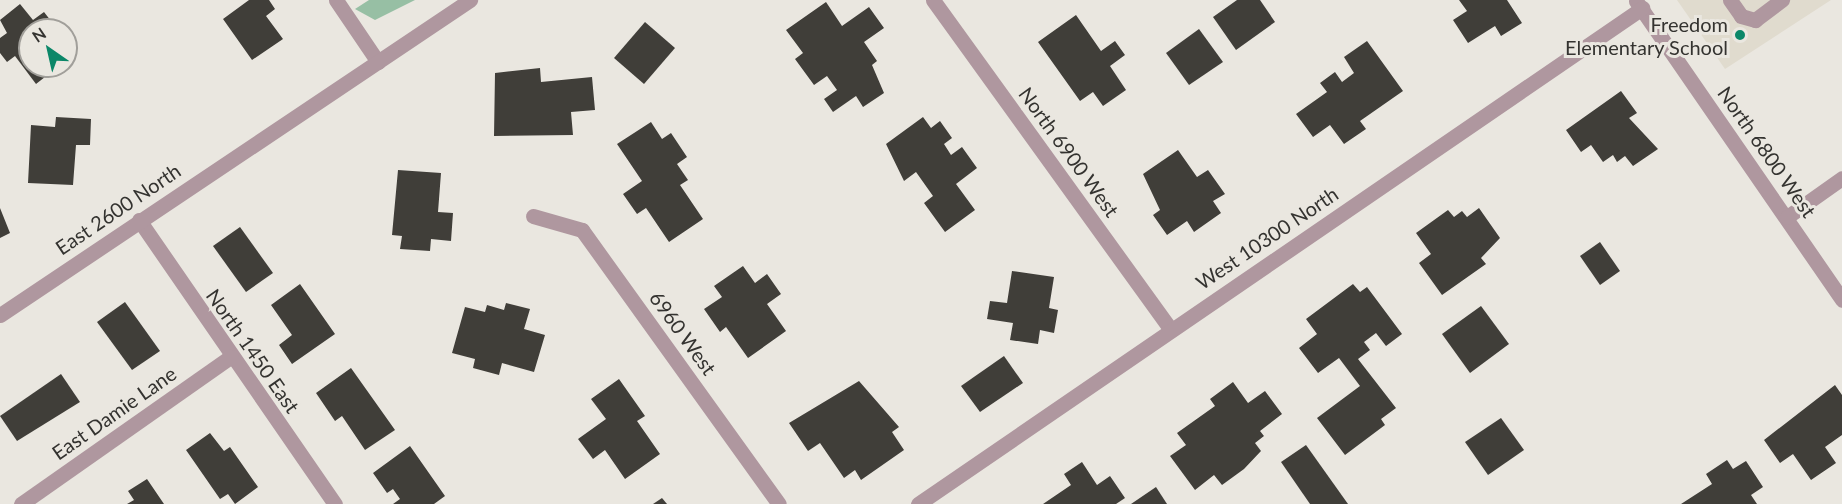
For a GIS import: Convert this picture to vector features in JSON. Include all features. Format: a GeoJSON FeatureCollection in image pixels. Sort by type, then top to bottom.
{"type":"FeatureCollection","features":[{"type":"Feature","properties":{"kind":"street"},"geometry":{"type":"LineString","coordinates":[[336,0],[378,62]]}},
{"type":"Feature","properties":{"kind":"street","name":"East 2600 North"},"geometry":{"type":"LineString","coordinates":[[0,315],[470,0]]}},
{"type":"Feature","properties":{"kind":"street","name":"North 6900 West"},"geometry":{"type":"LineString","coordinates":[[933,0],[1170,329]]}},
{"type":"Feature","properties":{"kind":"street"},"geometry":{"type":"LineString","coordinates":[[1730,0],[1741,16],[1755,20],[1782,0]]}},
{"type":"Feature","properties":{"kind":"street","name":"West 10300 North"},"geometry":{"type":"LineString","coordinates":[[918,504],[1639,4]]}},
{"type":"Feature","properties":{"kind":"street","name":"North 6800 West"},"geometry":{"type":"LineString","coordinates":[[1639,4],[1842,300]]}},
{"type":"Feature","properties":{"kind":"street"},"geometry":{"type":"LineString","coordinates":[[1787,217],[1842,178]]}},
{"type":"Feature","properties":{"kind":"street","name":"6960 West"},"geometry":{"type":"LineString","coordinates":[[533,216],[582,230],[779,504]]}},
{"type":"Feature","properties":{"kind":"street","name":"North 1450 East"},"geometry":{"type":"LineString","coordinates":[[139,220],[230,357],[335,504]]}},
{"type":"Feature","properties":{"kind":"street","name":"East Damie Lane"},"geometry":{"type":"LineString","coordinates":[[21,504],[230,357]]}},
{"type":"Feature","properties":{"kind":"shaded area","name":"Freedom Elementary School"},"geometry":{"type":"Polygon","coordinates":[[[1677,0],[1831,0],[1725,69],[1677,0]]]}},
{"type":"Feature","properties":{"kind":"green space"},"geometry":{"type":"Polygon","coordinates":[[[369,0],[415,0],[375,20],[355,9],[369,0]]]}},
{"type":"Feature","properties":{"kind":"building"},"geometry":{"type":"Polygon","coordinates":[[[249,0],[269,0],[275,9],[266,16],[283,39],[252,60],[223,19],[249,0]]]}},
{"type":"Feature","properties":{"kind":"building"},"geometry":{"type":"Polygon","coordinates":[[[1237,0],[1260,0],[1275,22],[1236,50],[1213,17],[1237,0]]]}},
{"type":"Feature","properties":{"kind":"building"},"geometry":{"type":"Polygon","coordinates":[[[1459,0],[1507,0],[1522,23],[1501,36],[1495,26],[1468,43],[1453,20],[1467,11],[1459,0]]]}},
{"type":"Feature","properties":{"kind":"building"},"geometry":{"type":"Polygon","coordinates":[[[826,2],[842,26],[869,7],[884,28],[864,42],[877,61],[872,65],[884,93],[863,107],[856,96],[833,112],[824,99],[837,90],[827,76],[814,85],[795,59],[803,53],[786,30],[826,2]]]}},
{"type":"Feature","properties":{"kind":"building"},"geometry":{"type":"Polygon","coordinates":[[[20,4],[31,18],[18,18],[18,60],[15,56],[7,62],[0,53],[0,38],[7,33],[0,20],[20,4]]]}},
{"type":"Feature","properties":{"kind":"building"},"geometry":{"type":"Polygon","coordinates":[[[44,12],[49,18],[36,18],[44,12]]]}},
{"type":"Feature","properties":{"kind":"building"},"geometry":{"type":"Polygon","coordinates":[[[1076,15],[1101,51],[1115,41],[1125,55],[1110,66],[1126,90],[1103,106],[1093,92],[1080,101],[1038,42],[1076,15]]]}},
{"type":"Feature","properties":{"kind":"building"},"geometry":{"type":"Polygon","coordinates":[[[645,22],[675,48],[644,84],[614,58],[645,22]]]}},
{"type":"Feature","properties":{"kind":"building"},"geometry":{"type":"Polygon","coordinates":[[[1199,29],[1223,62],[1189,85],[1166,53],[1199,29]]]}},
{"type":"Feature","properties":{"kind":"building"},"geometry":{"type":"Polygon","coordinates":[[[1367,41],[1403,91],[1360,121],[1366,129],[1344,144],[1330,125],[1313,137],[1296,114],[1327,92],[1320,83],[1335,72],[1342,82],[1354,73],[1344,57],[1367,41]]]}},
{"type":"Feature","properties":{"kind":"building"},"geometry":{"type":"Polygon","coordinates":[[[540,68],[541,82],[592,77],[595,110],[571,112],[573,135],[494,136],[495,73],[540,68]]]}},
{"type":"Feature","properties":{"kind":"building"},"geometry":{"type":"Polygon","coordinates":[[[32,78],[44,78],[36,84],[32,78]]]}},
{"type":"Feature","properties":{"kind":"building"},"geometry":{"type":"Polygon","coordinates":[[[1621,91],[1637,113],[1629,118],[1658,149],[1633,166],[1625,156],[1617,162],[1613,155],[1603,162],[1591,145],[1581,152],[1566,130],[1621,91]]]}},
{"type":"Feature","properties":{"kind":"building"},"geometry":{"type":"Polygon","coordinates":[[[56,117],[91,119],[90,145],[76,145],[73,185],[28,183],[31,125],[55,127],[56,117]]]}},
{"type":"Feature","properties":{"kind":"building"},"geometry":{"type":"Polygon","coordinates":[[[923,117],[931,128],[940,121],[952,138],[944,144],[951,155],[962,147],[977,168],[956,184],[975,210],[945,232],[924,203],[933,196],[916,172],[904,181],[886,144],[923,117]]]}},
{"type":"Feature","properties":{"kind":"building"},"geometry":{"type":"Polygon","coordinates":[[[651,122],[662,139],[671,133],[687,157],[677,164],[688,180],[680,185],[703,219],[669,242],[646,208],[637,214],[623,194],[642,181],[617,144],[651,122]]]}},
{"type":"Feature","properties":{"kind":"building"},"geometry":{"type":"Polygon","coordinates":[[[1178,150],[1197,177],[1208,170],[1225,194],[1213,201],[1221,213],[1194,232],[1187,221],[1167,235],[1153,215],[1160,210],[1143,174],[1178,150]]]}},
{"type":"Feature","properties":{"kind":"building"},"geometry":{"type":"Polygon","coordinates":[[[398,170],[441,173],[438,212],[453,213],[451,241],[431,239],[430,251],[400,249],[402,236],[392,235],[398,170]]]}},
{"type":"Feature","properties":{"kind":"building"},"geometry":{"type":"Polygon","coordinates":[[[0,208],[10,233],[0,238],[0,208]]]}},
{"type":"Feature","properties":{"kind":"building"},"geometry":{"type":"Polygon","coordinates":[[[1479,208],[1500,238],[1481,258],[1486,264],[1442,295],[1419,263],[1431,254],[1416,233],[1448,210],[1454,217],[1462,211],[1467,217],[1479,208]]]}},
{"type":"Feature","properties":{"kind":"building"},"geometry":{"type":"Polygon","coordinates":[[[240,227],[273,273],[246,292],[213,246],[240,227]]]}},
{"type":"Feature","properties":{"kind":"building"},"geometry":{"type":"Polygon","coordinates":[[[1600,242],[1620,271],[1600,285],[1580,256],[1600,242]]]}},
{"type":"Feature","properties":{"kind":"building"},"geometry":{"type":"Polygon","coordinates":[[[743,266],[755,283],[767,274],[781,294],[767,304],[786,331],[748,358],[726,327],[720,332],[704,309],[722,297],[714,286],[743,266]]]}},
{"type":"Feature","properties":{"kind":"building"},"geometry":{"type":"Polygon","coordinates":[[[1012,271],[1054,277],[1049,308],[1058,310],[1054,333],[1040,330],[1038,344],[1010,340],[1013,323],[987,319],[990,301],[1007,303],[1012,271]]]}},
{"type":"Feature","properties":{"kind":"building"},"geometry":{"type":"Polygon","coordinates":[[[300,284],[335,334],[292,364],[279,345],[292,335],[271,305],[300,284]]]}},
{"type":"Feature","properties":{"kind":"building"},"geometry":{"type":"Polygon","coordinates":[[[1353,284],[1360,292],[1367,287],[1402,334],[1386,346],[1376,333],[1364,342],[1370,350],[1358,359],[1396,408],[1381,419],[1385,425],[1345,455],[1317,418],[1360,386],[1339,358],[1318,373],[1299,348],[1317,334],[1306,319],[1353,284]]]}},
{"type":"Feature","properties":{"kind":"building"},"geometry":{"type":"Polygon","coordinates":[[[125,302],[160,351],[132,370],[97,322],[125,302]]]}},
{"type":"Feature","properties":{"kind":"building"},"geometry":{"type":"Polygon","coordinates":[[[506,303],[530,309],[524,329],[545,335],[534,372],[502,363],[499,375],[473,368],[475,359],[452,353],[465,307],[485,312],[487,305],[504,310],[506,303]]]}},
{"type":"Feature","properties":{"kind":"building"},"geometry":{"type":"Polygon","coordinates":[[[1481,306],[1509,344],[1470,373],[1442,334],[1481,306]]]}},
{"type":"Feature","properties":{"kind":"building"},"geometry":{"type":"Polygon","coordinates":[[[1004,356],[1023,383],[980,412],[961,386],[1004,356]]]}},
{"type":"Feature","properties":{"kind":"building"},"geometry":{"type":"Polygon","coordinates":[[[351,368],[395,430],[365,450],[342,416],[335,421],[316,393],[351,368]]]}},
{"type":"Feature","properties":{"kind":"building"},"geometry":{"type":"Polygon","coordinates":[[[61,374],[80,402],[17,441],[0,416],[61,374]]]}},
{"type":"Feature","properties":{"kind":"building"},"geometry":{"type":"Polygon","coordinates":[[[619,379],[645,416],[637,421],[660,454],[625,479],[605,450],[593,459],[578,439],[606,419],[591,399],[619,379]]]}},
{"type":"Feature","properties":{"kind":"building"},"geometry":{"type":"Polygon","coordinates":[[[859,381],[899,427],[892,432],[904,450],[861,480],[855,470],[844,478],[820,443],[808,451],[789,423],[859,381]]]}},
{"type":"Feature","properties":{"kind":"building"},"geometry":{"type":"Polygon","coordinates":[[[1233,382],[1248,403],[1265,391],[1282,414],[1260,431],[1264,436],[1255,443],[1261,451],[1244,469],[1222,485],[1214,475],[1195,490],[1170,456],[1186,445],[1177,433],[1215,406],[1210,399],[1233,382]]]}},
{"type":"Feature","properties":{"kind":"building"},"geometry":{"type":"Polygon","coordinates":[[[1835,385],[1842,395],[1842,435],[1825,447],[1836,463],[1811,480],[1793,454],[1780,463],[1764,440],[1835,385]]]}},
{"type":"Feature","properties":{"kind":"building"},"geometry":{"type":"Polygon","coordinates":[[[1501,418],[1524,450],[1488,475],[1465,442],[1501,418]]]}},
{"type":"Feature","properties":{"kind":"building"},"geometry":{"type":"Polygon","coordinates":[[[210,433],[224,451],[230,447],[258,487],[235,504],[228,494],[220,499],[186,450],[210,433]]]}},
{"type":"Feature","properties":{"kind":"building"},"geometry":{"type":"Polygon","coordinates":[[[1306,445],[1348,504],[1310,504],[1281,462],[1306,445]]]}},
{"type":"Feature","properties":{"kind":"building"},"geometry":{"type":"Polygon","coordinates":[[[410,446],[445,496],[434,504],[393,504],[400,499],[393,489],[387,493],[373,473],[410,446]]]}},
{"type":"Feature","properties":{"kind":"building"},"geometry":{"type":"Polygon","coordinates":[[[1727,460],[1733,469],[1746,461],[1763,487],[1751,495],[1757,504],[1681,504],[1712,484],[1706,474],[1727,460]]]}},
{"type":"Feature","properties":{"kind":"building"},"geometry":{"type":"Polygon","coordinates":[[[1082,462],[1097,485],[1110,476],[1125,498],[1116,504],[1043,504],[1071,485],[1064,474],[1082,462]]]}},
{"type":"Feature","properties":{"kind":"building"},"geometry":{"type":"Polygon","coordinates":[[[147,479],[164,504],[127,504],[134,500],[128,491],[147,479]]]}},
{"type":"Feature","properties":{"kind":"building"},"geometry":{"type":"Polygon","coordinates":[[[1156,487],[1167,504],[1131,504],[1156,487]]]}},
{"type":"Feature","properties":{"kind":"building"},"geometry":{"type":"Polygon","coordinates":[[[662,498],[667,504],[653,504],[662,498]]]}},
{"type":"Feature","properties":{"kind":"place","name":"Freedom Elementary School"},"geometry":{"type":"Point","coordinates":[1740,35]}}]}
